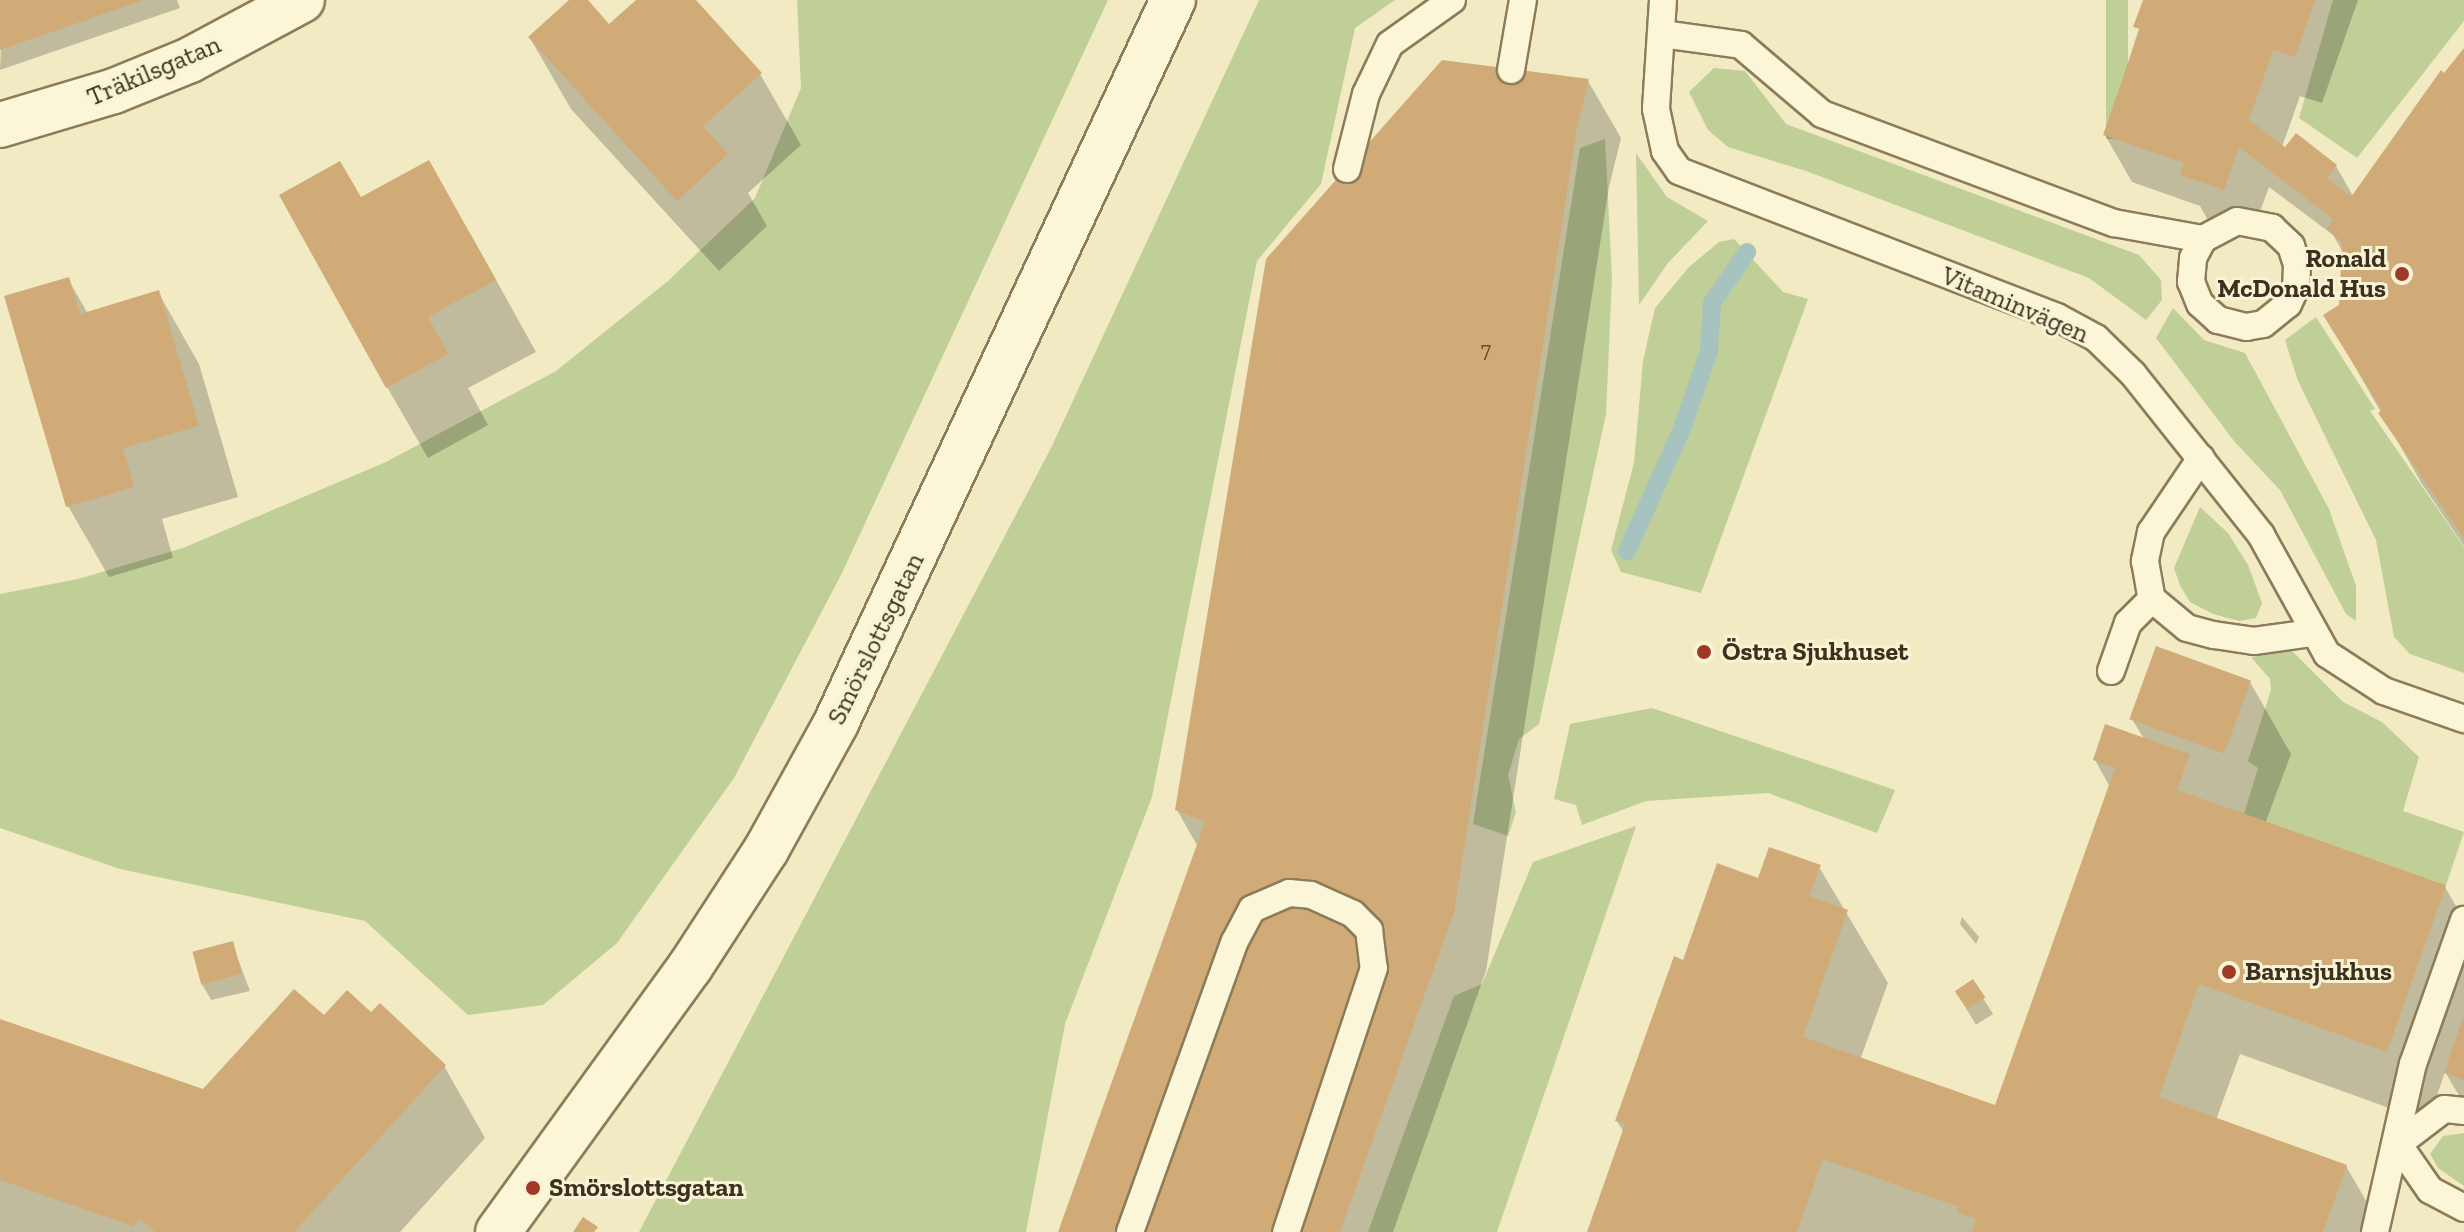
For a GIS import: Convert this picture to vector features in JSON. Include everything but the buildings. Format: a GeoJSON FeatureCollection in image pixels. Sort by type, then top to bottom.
{"type":"FeatureCollection","features":[{"type":"Feature","properties":{"kind":"street","name":"Träkilsgatan"},"geometry":{"type":"LineString","coordinates":[[0,125],[114,91],[190,60],[302,0]]}},
{"type":"Feature","properties":{"kind":"street","name":"Smörslottsgatan"},"geometry":{"type":"LineString","coordinates":[[498,1232],[690,967],[766,850],[822,749],[872,654],[1173,0]]}},
{"type":"Feature","properties":{"kind":"lane"},"geometry":{"type":"LineString","coordinates":[[1347,169],[1366,94],[1390,44],[1452,0]]}},
{"type":"Feature","properties":{"kind":"lane"},"geometry":{"type":"LineString","coordinates":[[1511,70],[1523,0]]}},
{"type":"Feature","properties":{"kind":"lane","name":"Vitaminvägen"},"geometry":{"type":"LineString","coordinates":[[1663,0],[1656,109],[1665,151],[1679,171],[2057,317],[2096,338],[2201,458],[2261,535],[2312,633],[2347,671],[2384,691],[2464,719]]}},
{"type":"Feature","properties":{"kind":"lane"},"geometry":{"type":"LineString","coordinates":[[1662,34],[1741,45],[1822,114],[2114,223],[2203,239],[2237,221],[2272,228],[2291,246],[2297,264],[2296,287],[2288,304],[2263,324],[2246,327],[2218,320],[2200,304],[2191,282],[2193,258],[2203,239]]}},
{"type":"Feature","properties":{"kind":"lane"},"geometry":{"type":"LineString","coordinates":[[2201,458],[2151,532],[2145,561],[2152,599],[2187,628],[2214,635],[2254,641],[2312,633]]}},
{"type":"Feature","properties":{"kind":"lane"},"geometry":{"type":"LineString","coordinates":[[2111,671],[2128,623],[2152,599]]}},
{"type":"Feature","properties":{"kind":"lane"},"geometry":{"type":"LineString","coordinates":[[1130,1232],[1235,941],[1252,909],[1289,893],[1311,895],[1353,914],[1369,930],[1374,968],[1286,1232]]}},
{"type":"Feature","properties":{"kind":"lane"},"geometry":{"type":"LineString","coordinates":[[2375,1232],[2398,1144],[2413,1064],[2464,920]]}},
{"type":"Feature","properties":{"kind":"lane"},"geometry":{"type":"LineString","coordinates":[[2398,1144],[2444,1109],[2464,1111]]}},
{"type":"Feature","properties":{"kind":"lane"},"geometry":{"type":"LineString","coordinates":[[2398,1144],[2430,1190],[2464,1208]]}},
{"type":"Feature","properties":{"kind":"green space"},"geometry":{"type":"Polygon","coordinates":[[[797,0],[1108,0],[841,575],[734,778],[617,943],[543,1005],[468,1015],[365,921],[120,869],[0,828],[0,594],[78,579],[183,548],[386,462],[556,371],[668,281],[755,198],[801,88],[797,0]]]}},
{"type":"Feature","properties":{"kind":"green space"},"geometry":{"type":"Polygon","coordinates":[[[1259,0],[1395,0],[1355,28],[1321,184],[1257,261],[1152,797],[1065,1024],[1026,1232],[639,1232],[1051,448],[1259,0]]]}},
{"type":"Feature","properties":{"kind":"green space"},"geometry":{"type":"Polygon","coordinates":[[[2106,0],[2128,0],[2128,139],[2106,139],[2106,0]]]}},
{"type":"Feature","properties":{"kind":"green space"},"geometry":{"type":"Polygon","coordinates":[[[2333,0],[2464,0],[2464,21],[2357,158],[2299,118],[2333,0]]]}},
{"type":"Feature","properties":{"kind":"green space"},"geometry":{"type":"Polygon","coordinates":[[[1714,68],[1745,71],[1786,124],[2139,255],[2161,280],[2162,300],[2146,320],[2089,278],[1806,171],[1728,147],[1708,130],[1689,92],[1714,68]]]}},
{"type":"Feature","properties":{"kind":"green space"},"geometry":{"type":"Polygon","coordinates":[[[1605,139],[1612,278],[1606,414],[1539,724],[1519,739],[1508,775],[1516,812],[1508,836],[1473,824],[1580,148],[1605,139]]]}},
{"type":"Feature","properties":{"kind":"green space"},"geometry":{"type":"Polygon","coordinates":[[[1636,153],[1667,197],[1708,221],[1668,263],[1639,305],[1636,153]]]}},
{"type":"Feature","properties":{"kind":"green space"},"geometry":{"type":"Polygon","coordinates":[[[1734,239],[1783,292],[1808,299],[1701,593],[1621,572],[1611,550],[1634,463],[1643,361],[1655,308],[1689,267],[1719,242],[1734,239]]]}},
{"type":"Feature","properties":{"kind":"green space"},"geometry":{"type":"Polygon","coordinates":[[[2173,308],[2204,340],[2245,353],[2329,509],[2356,586],[2356,621],[2346,614],[2280,490],[2234,441],[2156,338],[2173,308]]]}},
{"type":"Feature","properties":{"kind":"green space"},"geometry":{"type":"Polygon","coordinates":[[[2316,317],[2375,409],[2370,411],[2464,547],[2464,673],[2410,654],[2394,637],[2376,540],[2298,381],[2285,340],[2316,317]]]}},
{"type":"Feature","properties":{"kind":"green space"},"geometry":{"type":"Polygon","coordinates":[[[2200,507],[2228,533],[2248,565],[2262,603],[2256,618],[2239,621],[2213,614],[2190,602],[2180,585],[2174,568],[2200,507]]]}},
{"type":"Feature","properties":{"kind":"green space"},"geometry":{"type":"Polygon","coordinates":[[[2292,651],[2343,702],[2382,722],[2419,757],[2403,811],[2464,832],[2446,885],[2244,814],[2258,768],[2248,761],[2271,690],[2270,679],[2251,657],[2292,651]]]}},
{"type":"Feature","properties":{"kind":"green space"},"geometry":{"type":"Polygon","coordinates":[[[1652,708],[1895,790],[1877,833],[1768,793],[1646,801],[1582,825],[1576,805],[1554,799],[1570,724],[1652,708]]]}},
{"type":"Feature","properties":{"kind":"green space"},"geometry":{"type":"Polygon","coordinates":[[[1636,826],[1497,1232],[1368,1232],[1454,996],[1482,984],[1533,862],[1636,826]]]}},
{"type":"Feature","properties":{"kind":"green space"},"geometry":{"type":"Polygon","coordinates":[[[2464,1133],[2464,1186],[2438,1168],[2430,1154],[2443,1136],[2464,1133]]]}},
{"type":"Feature","properties":{"kind":"waterway"},"geometry":{"type":"LineString","coordinates":[[1627,551],[1681,431],[1709,351],[1712,303],[1747,252]]}},
{"type":"Feature","properties":{"kind":"place","name":"Ronald McDonald Hus"},"geometry":{"type":"Point","coordinates":[2402,274]}},
{"type":"Feature","properties":{"kind":"place","name":"Östra Sjukhuset"},"geometry":{"type":"Point","coordinates":[1704,652]}},
{"type":"Feature","properties":{"kind":"place","name":"Barnsjukhus"},"geometry":{"type":"Point","coordinates":[2229,972]}},
{"type":"Feature","properties":{"kind":"place","name":"Smörslottsgatan"},"geometry":{"type":"Point","coordinates":[533,1188]}}]}
